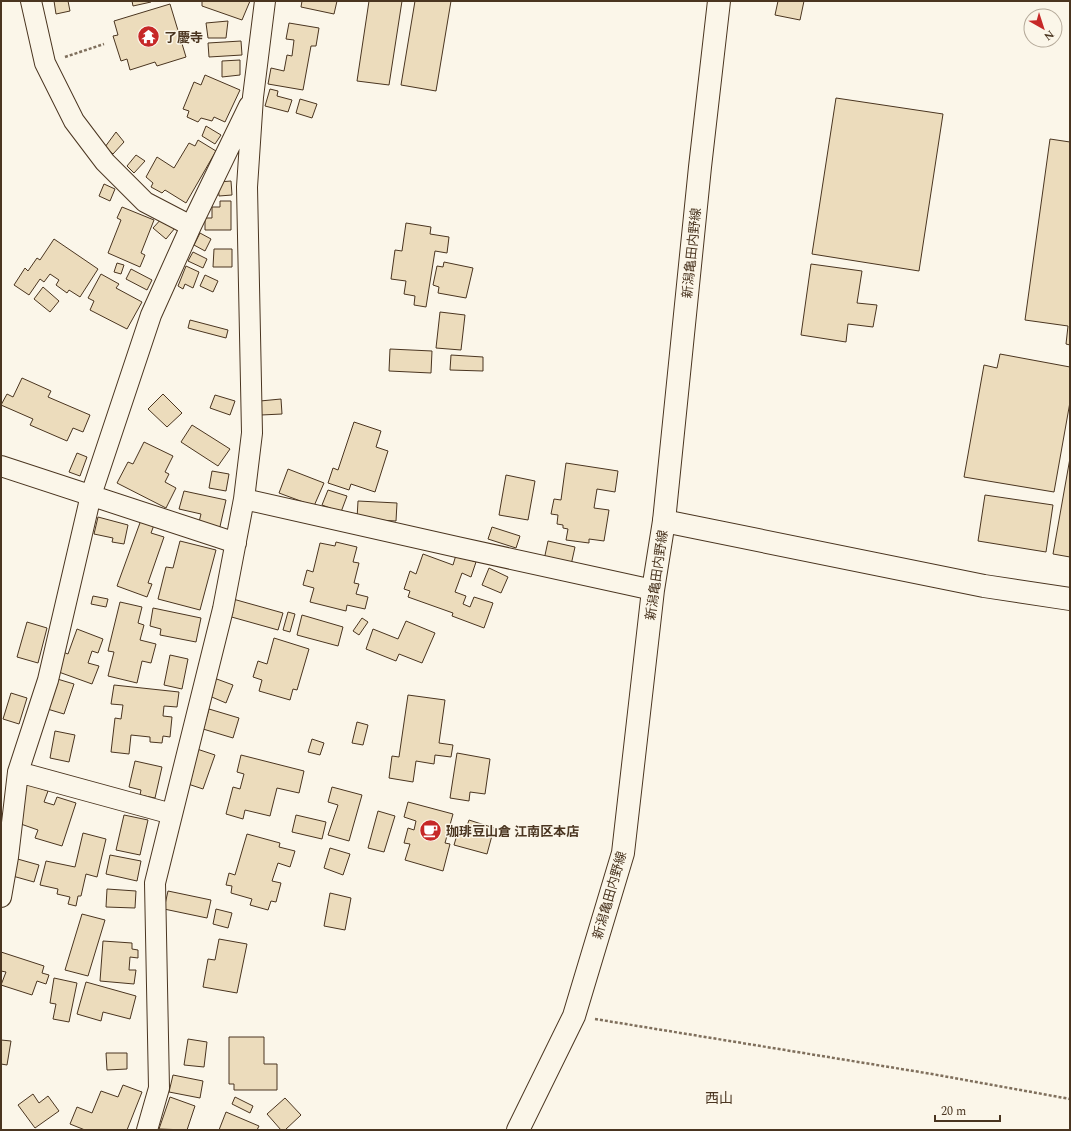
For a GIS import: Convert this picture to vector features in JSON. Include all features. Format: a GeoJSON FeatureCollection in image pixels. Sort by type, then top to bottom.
{"type":"FeatureCollection","features":[{"type":"Feature","properties":{"kind":"main road","name":"新潟亀田内野線"},"geometry":{"type":"LineString","coordinates":[[518,1130],[574,1016],[622,853],[653,590],[664,521],[719,1]]}},
{"type":"Feature","properties":{"kind":"main road"},"geometry":{"type":"LineString","coordinates":[[664,521],[984,586],[1070,599]]}},
{"type":"Feature","properties":{"kind":"street"},"geometry":{"type":"LineString","coordinates":[[31,1],[45,63],[74,122],[105,162],[145,202],[191,226]]}},
{"type":"Feature","properties":{"kind":"street"},"geometry":{"type":"LineString","coordinates":[[146,1130],[159,1088],[155,883],[223,609],[244,499],[252,433],[247,187],[253,97],[265,1]]}},
{"type":"Feature","properties":{"kind":"street"},"geometry":{"type":"LineString","coordinates":[[1,897],[8,857],[18,772],[48,680],[91,495],[151,316],[191,226],[253,97]]}},
{"type":"Feature","properties":{"kind":"street"},"geometry":{"type":"LineString","coordinates":[[1,466],[236,543]]}},
{"type":"Feature","properties":{"kind":"street"},"geometry":{"type":"LineString","coordinates":[[244,499],[653,590]]}},
{"type":"Feature","properties":{"kind":"street"},"geometry":{"type":"LineString","coordinates":[[18,772],[172,814]]}},
{"type":"Feature","properties":{"kind":"path"},"geometry":{"type":"LineString","coordinates":[[45,63],[104,44]]}},
{"type":"Feature","properties":{"kind":"path"},"geometry":{"type":"LineString","coordinates":[[574,1016],[932,1074],[1070,1099]]}},
{"type":"Feature","properties":{"kind":"building"},"geometry":{"type":"Polygon","coordinates":[[[54,1],[68,1],[70,11],[56,14],[54,1]]]}},
{"type":"Feature","properties":{"kind":"building"},"geometry":{"type":"Polygon","coordinates":[[[132,1],[151,1],[151,2],[133,6],[132,1]]]}},
{"type":"Feature","properties":{"kind":"building"},"geometry":{"type":"Polygon","coordinates":[[[202,1],[250,1],[242,20],[202,6],[202,1]]]}},
{"type":"Feature","properties":{"kind":"building"},"geometry":{"type":"Polygon","coordinates":[[[302,1],[337,1],[334,14],[301,7],[302,1]]]}},
{"type":"Feature","properties":{"kind":"building"},"geometry":{"type":"Polygon","coordinates":[[[369,1],[402,1],[389,85],[357,81],[369,1]]]}},
{"type":"Feature","properties":{"kind":"building"},"geometry":{"type":"Polygon","coordinates":[[[415,1],[451,1],[436,91],[401,85],[415,1]]]}},
{"type":"Feature","properties":{"kind":"building"},"geometry":{"type":"Polygon","coordinates":[[[778,1],[804,1],[800,20],[775,15],[778,1]]]}},
{"type":"Feature","properties":{"kind":"building"},"geometry":{"type":"Polygon","coordinates":[[[170,4],[186,57],[157,66],[155,62],[130,70],[127,59],[121,61],[113,36],[118,35],[114,21],[170,4]]]}},
{"type":"Feature","properties":{"kind":"building"},"geometry":{"type":"Polygon","coordinates":[[[228,21],[226,38],[208,38],[206,23],[228,21]]]}},
{"type":"Feature","properties":{"kind":"building"},"geometry":{"type":"Polygon","coordinates":[[[289,23],[319,28],[316,46],[311,46],[303,90],[268,84],[271,68],[284,71],[287,55],[292,56],[294,40],[286,39],[289,23]]]}},
{"type":"Feature","properties":{"kind":"building"},"geometry":{"type":"Polygon","coordinates":[[[241,41],[242,55],[209,57],[208,43],[241,41]]]}},
{"type":"Feature","properties":{"kind":"building"},"geometry":{"type":"Polygon","coordinates":[[[240,60],[240,75],[222,77],[222,61],[240,60]]]}},
{"type":"Feature","properties":{"kind":"building"},"geometry":{"type":"Polygon","coordinates":[[[205,75],[240,90],[225,122],[214,117],[212,121],[201,118],[198,122],[187,117],[189,111],[183,109],[194,82],[201,85],[205,75]]]}},
{"type":"Feature","properties":{"kind":"building"},"geometry":{"type":"Polygon","coordinates":[[[270,89],[278,91],[277,96],[292,100],[288,112],[265,106],[270,89]]]}},
{"type":"Feature","properties":{"kind":"building"},"geometry":{"type":"Polygon","coordinates":[[[836,98],[943,114],[919,271],[812,254],[836,98]]]}},
{"type":"Feature","properties":{"kind":"building"},"geometry":{"type":"Polygon","coordinates":[[[300,99],[317,104],[312,118],[296,113],[300,99]]]}},
{"type":"Feature","properties":{"kind":"building"},"geometry":{"type":"Polygon","coordinates":[[[206,126],[221,135],[215,144],[202,136],[206,126]]]}},
{"type":"Feature","properties":{"kind":"building"},"geometry":{"type":"Polygon","coordinates":[[[116,132],[124,142],[113,154],[105,147],[116,132]]]}},
{"type":"Feature","properties":{"kind":"building"},"geometry":{"type":"Polygon","coordinates":[[[1050,139],[1070,142],[1070,345],[1066,344],[1068,326],[1025,320],[1050,139]]]}},
{"type":"Feature","properties":{"kind":"building"},"geometry":{"type":"Polygon","coordinates":[[[198,140],[216,151],[186,203],[165,190],[162,193],[151,187],[153,183],[146,177],[157,157],[174,168],[189,143],[195,146],[198,140]]]}},
{"type":"Feature","properties":{"kind":"building"},"geometry":{"type":"Polygon","coordinates":[[[136,155],[145,161],[134,173],[127,166],[136,155]]]}},
{"type":"Feature","properties":{"kind":"building"},"geometry":{"type":"Polygon","coordinates":[[[231,181],[232,195],[219,196],[218,182],[231,181]]]}},
{"type":"Feature","properties":{"kind":"building"},"geometry":{"type":"Polygon","coordinates":[[[104,184],[115,189],[110,201],[99,196],[104,184]]]}},
{"type":"Feature","properties":{"kind":"building"},"geometry":{"type":"Polygon","coordinates":[[[220,201],[231,201],[231,230],[205,230],[205,218],[212,218],[212,207],[220,207],[220,201]]]}},
{"type":"Feature","properties":{"kind":"building"},"geometry":{"type":"Polygon","coordinates":[[[122,207],[154,220],[141,253],[145,255],[140,267],[108,253],[121,220],[117,218],[122,207]]]}},
{"type":"Feature","properties":{"kind":"building"},"geometry":{"type":"Polygon","coordinates":[[[163,217],[175,228],[166,239],[153,228],[163,217]]]}},
{"type":"Feature","properties":{"kind":"building"},"geometry":{"type":"Polygon","coordinates":[[[406,223],[431,227],[430,234],[449,237],[447,253],[435,251],[426,307],[414,305],[415,296],[404,294],[406,281],[391,279],[395,250],[402,251],[406,223]]]}},
{"type":"Feature","properties":{"kind":"building"},"geometry":{"type":"Polygon","coordinates":[[[200,233],[211,239],[205,251],[194,245],[200,233]]]}},
{"type":"Feature","properties":{"kind":"building"},"geometry":{"type":"Polygon","coordinates":[[[54,239],[98,269],[80,297],[69,290],[67,293],[56,285],[59,280],[50,274],[44,282],[40,279],[29,295],[14,285],[25,268],[28,271],[37,258],[40,260],[54,239]]]}},
{"type":"Feature","properties":{"kind":"building"},"geometry":{"type":"Polygon","coordinates":[[[214,249],[232,249],[232,267],[213,267],[214,249]]]}},
{"type":"Feature","properties":{"kind":"building"},"geometry":{"type":"Polygon","coordinates":[[[193,252],[207,259],[203,268],[188,261],[193,252]]]}},
{"type":"Feature","properties":{"kind":"building"},"geometry":{"type":"Polygon","coordinates":[[[444,262],[473,268],[466,298],[438,293],[439,287],[433,285],[437,266],[443,267],[444,262]]]}},
{"type":"Feature","properties":{"kind":"building"},"geometry":{"type":"Polygon","coordinates":[[[117,263],[124,265],[121,274],[114,272],[117,263]]]}},
{"type":"Feature","properties":{"kind":"building"},"geometry":{"type":"Polygon","coordinates":[[[811,264],[862,271],[857,303],[877,305],[873,327],[848,324],[846,342],[801,335],[811,264]]]}},
{"type":"Feature","properties":{"kind":"building"},"geometry":{"type":"Polygon","coordinates":[[[186,266],[199,272],[193,288],[185,284],[183,289],[178,286],[186,266]]]}},
{"type":"Feature","properties":{"kind":"building"},"geometry":{"type":"Polygon","coordinates":[[[131,269],[152,280],[147,290],[126,279],[131,269]]]}},
{"type":"Feature","properties":{"kind":"building"},"geometry":{"type":"Polygon","coordinates":[[[101,274],[119,284],[116,288],[142,302],[127,329],[90,310],[94,301],[88,298],[101,274]]]}},
{"type":"Feature","properties":{"kind":"building"},"geometry":{"type":"Polygon","coordinates":[[[205,275],[218,281],[213,292],[200,286],[205,275]]]}},
{"type":"Feature","properties":{"kind":"building"},"geometry":{"type":"Polygon","coordinates":[[[43,287],[59,301],[50,312],[34,299],[43,287]]]}},
{"type":"Feature","properties":{"kind":"building"},"geometry":{"type":"Polygon","coordinates":[[[440,312],[465,315],[461,350],[436,348],[440,312]]]}},
{"type":"Feature","properties":{"kind":"building"},"geometry":{"type":"Polygon","coordinates":[[[190,320],[228,330],[226,338],[188,328],[190,320]]]}},
{"type":"Feature","properties":{"kind":"building"},"geometry":{"type":"Polygon","coordinates":[[[390,349],[432,351],[431,373],[389,371],[390,349]]]}},
{"type":"Feature","properties":{"kind":"building"},"geometry":{"type":"Polygon","coordinates":[[[1000,354],[1070,367],[1070,402],[1054,492],[964,477],[984,365],[997,368],[1000,354]]]}},
{"type":"Feature","properties":{"kind":"building"},"geometry":{"type":"Polygon","coordinates":[[[451,355],[483,357],[483,371],[450,370],[451,355]]]}},
{"type":"Feature","properties":{"kind":"building"},"geometry":{"type":"Polygon","coordinates":[[[22,378],[51,391],[48,397],[90,415],[83,432],[73,428],[67,441],[30,425],[33,419],[1,405],[7,394],[13,397],[22,378]]]}},
{"type":"Feature","properties":{"kind":"building"},"geometry":{"type":"Polygon","coordinates":[[[163,394],[182,413],[167,427],[148,409],[163,394]]]}},
{"type":"Feature","properties":{"kind":"building"},"geometry":{"type":"Polygon","coordinates":[[[215,395],[235,401],[230,415],[210,408],[215,395]]]}},
{"type":"Feature","properties":{"kind":"building"},"geometry":{"type":"Polygon","coordinates":[[[281,399],[282,414],[261,415],[260,401],[281,399]]]}},
{"type":"Feature","properties":{"kind":"building"},"geometry":{"type":"Polygon","coordinates":[[[354,422],[381,431],[376,447],[388,451],[375,492],[351,484],[349,490],[328,483],[333,468],[338,470],[354,422]]]}},
{"type":"Feature","properties":{"kind":"building"},"geometry":{"type":"Polygon","coordinates":[[[192,425],[230,449],[218,466],[181,442],[192,425]]]}},
{"type":"Feature","properties":{"kind":"building"},"geometry":{"type":"Polygon","coordinates":[[[144,442],[173,456],[165,472],[169,474],[165,482],[176,488],[166,508],[117,483],[128,462],[133,464],[144,442]]]}},
{"type":"Feature","properties":{"kind":"building"},"geometry":{"type":"Polygon","coordinates":[[[77,453],[87,457],[80,476],[69,472],[77,453]]]}},
{"type":"Feature","properties":{"kind":"building"},"geometry":{"type":"Polygon","coordinates":[[[1070,458],[1070,557],[1053,554],[1070,458]]]}},
{"type":"Feature","properties":{"kind":"building"},"geometry":{"type":"Polygon","coordinates":[[[566,463],[618,471],[615,492],[597,489],[594,508],[609,510],[604,541],[589,539],[589,543],[566,540],[568,529],[563,528],[563,525],[557,524],[558,515],[551,514],[554,499],[561,500],[566,463]]]}},
{"type":"Feature","properties":{"kind":"building"},"geometry":{"type":"Polygon","coordinates":[[[288,469],[324,483],[314,506],[279,493],[288,469]]]}},
{"type":"Feature","properties":{"kind":"building"},"geometry":{"type":"Polygon","coordinates":[[[212,471],[229,474],[226,491],[209,488],[212,471]]]}},
{"type":"Feature","properties":{"kind":"building"},"geometry":{"type":"Polygon","coordinates":[[[506,475],[535,481],[528,520],[499,515],[506,475]]]}},
{"type":"Feature","properties":{"kind":"building"},"geometry":{"type":"Polygon","coordinates":[[[328,490],[347,496],[341,512],[322,505],[328,490]]]}},
{"type":"Feature","properties":{"kind":"building"},"geometry":{"type":"Polygon","coordinates":[[[184,491],[226,500],[219,531],[198,526],[201,514],[179,509],[184,491]]]}},
{"type":"Feature","properties":{"kind":"building"},"geometry":{"type":"Polygon","coordinates":[[[985,495],[1053,505],[1046,552],[978,541],[985,495]]]}},
{"type":"Feature","properties":{"kind":"building"},"geometry":{"type":"Polygon","coordinates":[[[358,501],[397,503],[396,521],[357,519],[358,501]]]}},
{"type":"Feature","properties":{"kind":"building"},"geometry":{"type":"Polygon","coordinates":[[[98,517],[128,525],[124,544],[112,542],[113,538],[94,534],[98,517]]]}},
{"type":"Feature","properties":{"kind":"building"},"geometry":{"type":"Polygon","coordinates":[[[141,520],[154,525],[151,533],[164,537],[148,583],[152,584],[147,597],[117,586],[141,520]]]}},
{"type":"Feature","properties":{"kind":"building"},"geometry":{"type":"Polygon","coordinates":[[[492,527],[520,536],[516,548],[488,539],[492,527]]]}},
{"type":"Feature","properties":{"kind":"building"},"geometry":{"type":"Polygon","coordinates":[[[180,541],[216,550],[200,610],[158,599],[166,567],[173,568],[180,541]]]}},
{"type":"Feature","properties":{"kind":"building"},"geometry":{"type":"Polygon","coordinates":[[[548,541],[575,547],[571,565],[544,560],[548,541]]]}},
{"type":"Feature","properties":{"kind":"building"},"geometry":{"type":"Polygon","coordinates":[[[336,542],[357,547],[353,562],[359,563],[354,583],[359,584],[356,594],[368,597],[365,609],[347,605],[346,611],[310,602],[314,588],[303,585],[307,570],[313,572],[320,543],[335,546],[336,542]]]}},
{"type":"Feature","properties":{"kind":"building"},"geometry":{"type":"Polygon","coordinates":[[[423,554],[453,565],[456,555],[476,562],[471,577],[462,573],[455,592],[466,596],[463,604],[470,607],[474,597],[493,603],[484,628],[452,616],[453,613],[408,597],[410,591],[404,589],[410,571],[416,574],[423,554]]]}},
{"type":"Feature","properties":{"kind":"building"},"geometry":{"type":"Polygon","coordinates":[[[489,568],[508,577],[501,593],[482,585],[489,568]]]}},
{"type":"Feature","properties":{"kind":"building"},"geometry":{"type":"Polygon","coordinates":[[[93,596],[108,599],[106,607],[91,604],[93,596]]]}},
{"type":"Feature","properties":{"kind":"building"},"geometry":{"type":"Polygon","coordinates":[[[233,599],[283,613],[278,630],[228,616],[233,599]]]}},
{"type":"Feature","properties":{"kind":"building"},"geometry":{"type":"Polygon","coordinates":[[[120,602],[142,607],[138,623],[144,625],[140,640],[156,644],[151,663],[142,661],[137,683],[108,676],[114,652],[108,651],[120,602]]]}},
{"type":"Feature","properties":{"kind":"building"},"geometry":{"type":"Polygon","coordinates":[[[153,608],[201,618],[196,642],[160,635],[161,629],[150,626],[153,608]]]}},
{"type":"Feature","properties":{"kind":"building"},"geometry":{"type":"Polygon","coordinates":[[[288,612],[295,614],[290,632],[283,630],[288,612]]]}},
{"type":"Feature","properties":{"kind":"building"},"geometry":{"type":"Polygon","coordinates":[[[302,615],[343,627],[338,646],[297,635],[302,615]]]}},
{"type":"Feature","properties":{"kind":"building"},"geometry":{"type":"Polygon","coordinates":[[[362,618],[368,622],[359,635],[353,631],[362,618]]]}},
{"type":"Feature","properties":{"kind":"building"},"geometry":{"type":"Polygon","coordinates":[[[406,621],[435,633],[422,663],[399,654],[396,661],[366,649],[373,629],[398,639],[406,621]]]}},
{"type":"Feature","properties":{"kind":"building"},"geometry":{"type":"Polygon","coordinates":[[[27,622],[47,628],[38,663],[17,657],[27,622]]]}},
{"type":"Feature","properties":{"kind":"building"},"geometry":{"type":"Polygon","coordinates":[[[77,629],[103,639],[98,653],[92,651],[88,663],[99,666],[92,684],[56,671],[63,652],[68,654],[77,629]]]}},
{"type":"Feature","properties":{"kind":"building"},"geometry":{"type":"Polygon","coordinates":[[[274,638],[309,649],[297,690],[293,689],[290,700],[259,691],[262,680],[253,677],[258,661],[267,664],[274,638]]]}},
{"type":"Feature","properties":{"kind":"building"},"geometry":{"type":"Polygon","coordinates":[[[170,655],[188,659],[182,689],[164,685],[170,655]]]}},
{"type":"Feature","properties":{"kind":"building"},"geometry":{"type":"Polygon","coordinates":[[[54,678],[74,684],[64,714],[44,708],[54,678]]]}},
{"type":"Feature","properties":{"kind":"building"},"geometry":{"type":"Polygon","coordinates":[[[214,678],[233,685],[226,703],[207,695],[214,678]]]}},
{"type":"Feature","properties":{"kind":"building"},"geometry":{"type":"Polygon","coordinates":[[[114,685],[179,692],[177,707],[164,706],[163,716],[172,717],[170,737],[163,736],[162,743],[150,742],[150,737],[131,735],[129,754],[111,752],[115,718],[121,719],[123,705],[111,704],[114,685]]]}},
{"type":"Feature","properties":{"kind":"building"},"geometry":{"type":"Polygon","coordinates":[[[11,693],[27,698],[19,724],[3,719],[11,693]]]}},
{"type":"Feature","properties":{"kind":"building"},"geometry":{"type":"Polygon","coordinates":[[[408,695],[445,700],[439,743],[453,745],[451,757],[435,755],[434,764],[416,761],[413,782],[389,778],[392,756],[399,757],[408,695]]]}},
{"type":"Feature","properties":{"kind":"building"},"geometry":{"type":"Polygon","coordinates":[[[209,709],[239,718],[233,738],[203,729],[209,709]]]}},
{"type":"Feature","properties":{"kind":"building"},"geometry":{"type":"Polygon","coordinates":[[[357,722],[368,725],[363,745],[352,743],[357,722]]]}},
{"type":"Feature","properties":{"kind":"building"},"geometry":{"type":"Polygon","coordinates":[[[55,731],[75,735],[69,762],[50,758],[55,731]]]}},
{"type":"Feature","properties":{"kind":"building"},"geometry":{"type":"Polygon","coordinates":[[[312,739],[324,743],[320,755],[308,752],[312,739]]]}},
{"type":"Feature","properties":{"kind":"building"},"geometry":{"type":"Polygon","coordinates":[[[197,749],[215,755],[203,789],[185,783],[197,749]]]}},
{"type":"Feature","properties":{"kind":"building"},"geometry":{"type":"Polygon","coordinates":[[[457,753],[490,759],[485,794],[470,792],[469,801],[450,798],[457,753]]]}},
{"type":"Feature","properties":{"kind":"building"},"geometry":{"type":"Polygon","coordinates":[[[241,755],[304,771],[299,793],[277,788],[270,816],[245,810],[243,819],[226,814],[233,787],[240,789],[244,774],[237,772],[241,755]]]}},
{"type":"Feature","properties":{"kind":"building"},"geometry":{"type":"Polygon","coordinates":[[[135,761],[162,767],[155,798],[140,795],[141,790],[129,787],[135,761]]]}},
{"type":"Feature","properties":{"kind":"building"},"geometry":{"type":"Polygon","coordinates":[[[25,783],[48,791],[44,802],[54,805],[57,797],[76,803],[62,846],[35,838],[38,830],[18,823],[24,805],[19,802],[25,783]]]}},
{"type":"Feature","properties":{"kind":"building"},"geometry":{"type":"Polygon","coordinates":[[[332,787],[362,795],[349,841],[328,835],[338,805],[328,802],[332,787]]]}},
{"type":"Feature","properties":{"kind":"building"},"geometry":{"type":"Polygon","coordinates":[[[408,802],[453,814],[445,843],[450,844],[443,871],[405,860],[410,844],[404,843],[408,828],[414,830],[416,821],[404,817],[408,802]]]}},
{"type":"Feature","properties":{"kind":"building"},"geometry":{"type":"Polygon","coordinates":[[[378,811],[395,816],[384,852],[368,848],[378,811]]]}},
{"type":"Feature","properties":{"kind":"building"},"geometry":{"type":"Polygon","coordinates":[[[124,815],[148,820],[140,855],[116,850],[124,815]]]}},
{"type":"Feature","properties":{"kind":"building"},"geometry":{"type":"Polygon","coordinates":[[[296,815],[326,822],[322,839],[292,832],[296,815]]]}},
{"type":"Feature","properties":{"kind":"building"},"geometry":{"type":"Polygon","coordinates":[[[469,820],[494,828],[487,854],[454,845],[459,828],[466,829],[469,820]]]}},
{"type":"Feature","properties":{"kind":"building"},"geometry":{"type":"Polygon","coordinates":[[[83,833],[106,839],[97,877],[86,874],[81,896],[78,896],[76,906],[68,904],[70,897],[57,894],[58,889],[40,885],[46,861],[75,867],[83,833]]]}},
{"type":"Feature","properties":{"kind":"building"},"geometry":{"type":"Polygon","coordinates":[[[247,834],[280,843],[279,847],[295,851],[290,867],[278,863],[272,881],[281,883],[276,902],[271,901],[268,910],[250,905],[252,899],[231,893],[232,886],[226,885],[229,873],[235,875],[247,834]]]}},
{"type":"Feature","properties":{"kind":"building"},"geometry":{"type":"Polygon","coordinates":[[[330,848],[350,854],[343,875],[324,868],[330,848]]]}},
{"type":"Feature","properties":{"kind":"building"},"geometry":{"type":"Polygon","coordinates":[[[110,855],[141,861],[137,881],[106,874],[110,855]]]}},
{"type":"Feature","properties":{"kind":"building"},"geometry":{"type":"Polygon","coordinates":[[[14,858],[39,865],[34,882],[9,875],[14,858]]]}},
{"type":"Feature","properties":{"kind":"building"},"geometry":{"type":"Polygon","coordinates":[[[107,889],[136,891],[135,908],[106,907],[107,889]]]}},
{"type":"Feature","properties":{"kind":"building"},"geometry":{"type":"Polygon","coordinates":[[[168,891],[211,900],[207,918],[164,909],[168,891]]]}},
{"type":"Feature","properties":{"kind":"building"},"geometry":{"type":"Polygon","coordinates":[[[330,893],[351,898],[345,930],[324,926],[330,893]]]}},
{"type":"Feature","properties":{"kind":"building"},"geometry":{"type":"Polygon","coordinates":[[[216,909],[232,913],[228,928],[213,924],[216,909]]]}},
{"type":"Feature","properties":{"kind":"building"},"geometry":{"type":"Polygon","coordinates":[[[82,914],[105,920],[88,976],[65,970],[82,914]]]}},
{"type":"Feature","properties":{"kind":"building"},"geometry":{"type":"Polygon","coordinates":[[[219,939],[247,944],[237,993],[203,987],[208,959],[215,960],[219,939]]]}},
{"type":"Feature","properties":{"kind":"building"},"geometry":{"type":"Polygon","coordinates":[[[103,941],[132,943],[132,949],[138,950],[138,958],[130,957],[129,970],[136,970],[134,984],[100,981],[103,941]]]}},
{"type":"Feature","properties":{"kind":"building"},"geometry":{"type":"Polygon","coordinates":[[[1,952],[44,966],[42,973],[49,975],[46,984],[37,981],[32,995],[1,985],[6,972],[1,971],[1,952]]]}},
{"type":"Feature","properties":{"kind":"building"},"geometry":{"type":"Polygon","coordinates":[[[54,978],[77,983],[69,1022],[53,1019],[56,1004],[50,1003],[54,978]]]}},
{"type":"Feature","properties":{"kind":"building"},"geometry":{"type":"Polygon","coordinates":[[[86,982],[136,996],[130,1019],[103,1012],[101,1021],[77,1014],[86,982]]]}},
{"type":"Feature","properties":{"kind":"building"},"geometry":{"type":"Polygon","coordinates":[[[229,1037],[264,1037],[264,1064],[277,1064],[277,1090],[234,1090],[234,1084],[229,1084],[229,1037]]]}},
{"type":"Feature","properties":{"kind":"building"},"geometry":{"type":"Polygon","coordinates":[[[188,1039],[207,1042],[204,1067],[184,1065],[188,1039]]]}},
{"type":"Feature","properties":{"kind":"building"},"geometry":{"type":"Polygon","coordinates":[[[1,1040],[11,1041],[7,1065],[1,1064],[1,1040]]]}},
{"type":"Feature","properties":{"kind":"building"},"geometry":{"type":"Polygon","coordinates":[[[106,1053],[127,1053],[127,1069],[107,1070],[106,1053]]]}},
{"type":"Feature","properties":{"kind":"building"},"geometry":{"type":"Polygon","coordinates":[[[173,1075],[203,1081],[200,1098],[169,1092],[173,1075]]]}},
{"type":"Feature","properties":{"kind":"building"},"geometry":{"type":"Polygon","coordinates":[[[123,1085],[142,1092],[127,1130],[85,1130],[70,1124],[77,1107],[92,1113],[101,1091],[118,1097],[123,1085]]]}},
{"type":"Feature","properties":{"kind":"building"},"geometry":{"type":"Polygon","coordinates":[[[33,1094],[39,1103],[48,1096],[59,1111],[35,1128],[18,1105],[33,1094]]]}},
{"type":"Feature","properties":{"kind":"building"},"geometry":{"type":"Polygon","coordinates":[[[170,1097],[195,1106],[187,1130],[159,1129],[170,1097]]]}},
{"type":"Feature","properties":{"kind":"building"},"geometry":{"type":"Polygon","coordinates":[[[235,1097],[253,1106],[250,1113],[232,1104],[235,1097]]]}},
{"type":"Feature","properties":{"kind":"building"},"geometry":{"type":"Polygon","coordinates":[[[285,1098],[301,1115],[285,1130],[281,1130],[267,1114],[285,1098]]]}},
{"type":"Feature","properties":{"kind":"building"},"geometry":{"type":"Polygon","coordinates":[[[226,1112],[259,1126],[257,1130],[219,1130],[226,1112]]]}},
{"type":"Feature","properties":{"kind":"place","name":"了慶寺"},"geometry":{"type":"Point","coordinates":[149,37]}},
{"type":"Feature","properties":{"kind":"place","name":"珈琲豆山倉 江南区本店"},"geometry":{"type":"Point","coordinates":[430,831]}},
{"type":"Feature","properties":{"kind":"district","name":"西山"},"geometry":{"type":"Point","coordinates":[719,1098]}}]}
